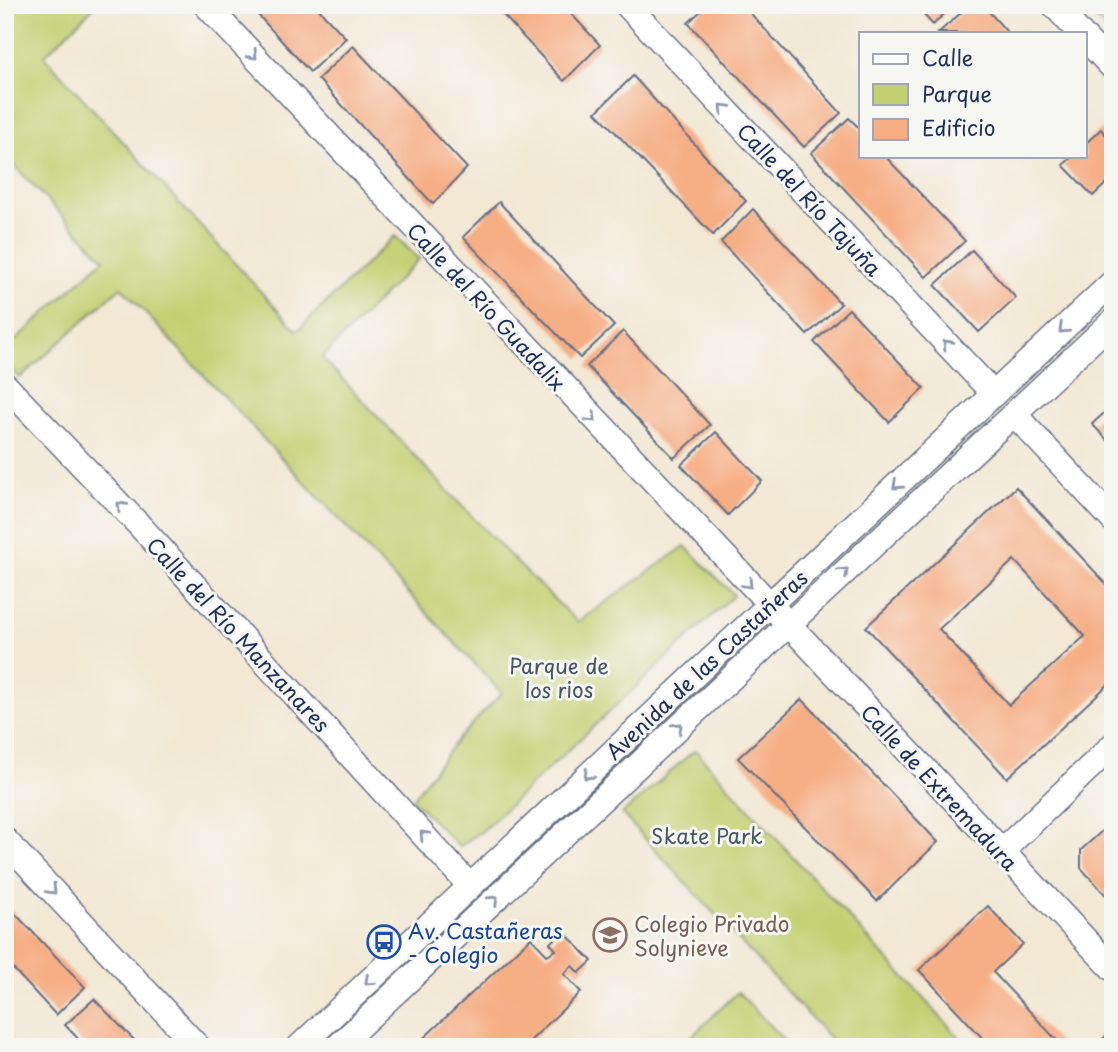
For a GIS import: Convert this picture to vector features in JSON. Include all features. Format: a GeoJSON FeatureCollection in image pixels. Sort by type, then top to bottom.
{"type":"FeatureCollection","features":[{"type":"Feature","properties":{"kind":"street","name":"Calle del Río Guadalix"},"geometry":{"type":"LineString","coordinates":[[206,5],[768,606]]}},
{"type":"Feature","properties":{"kind":"street","name":"Calle del Río Tajuña"},"geometry":{"type":"LineString","coordinates":[[627,5],[994,394]]}},
{"type":"Feature","properties":{"kind":"street"},"geometry":{"type":"LineString","coordinates":[[1054,5],[1079,32]]}},
{"type":"Feature","properties":{"kind":"street"},"geometry":{"type":"LineString","coordinates":[[1086,39],[1113,68]]}},
{"type":"Feature","properties":{"kind":"street","name":"Avenida de las Castañeras"},"geometry":{"type":"LineString","coordinates":[[299,1047],[1113,282]]}},
{"type":"Feature","properties":{"kind":"street","name":"Avenida de las Castañeras"},"geometry":{"type":"LineString","coordinates":[[337,1047],[1113,321]]}},
{"type":"Feature","properties":{"kind":"street","name":"Calle del Río Manzanares"},"geometry":{"type":"LineString","coordinates":[[5,385],[140,526],[470,886]]}},
{"type":"Feature","properties":{"kind":"street"},"geometry":{"type":"LineString","coordinates":[[1013,414],[1113,520]]}},
{"type":"Feature","properties":{"kind":"street","name":"Calle de Extremadura"},"geometry":{"type":"LineString","coordinates":[[768,606],[1113,969]]}},
{"type":"Feature","properties":{"kind":"street"},"geometry":{"type":"LineString","coordinates":[[1001,852],[1113,745]]}},
{"type":"Feature","properties":{"kind":"street"},"geometry":{"type":"LineString","coordinates":[[5,840],[198,1047]]}},
{"type":"Feature","properties":{"kind":"green space","name":"Parque de los rios"},"geometry":{"type":"Polygon","coordinates":[[[7,5],[96,5],[44,56],[297,331],[395,236],[419,259],[322,358],[480,525],[578,622],[685,546],[734,595],[482,831],[459,847],[412,799],[458,739],[502,693],[121,287],[20,378],[5,363],[5,350],[104,259],[5,156],[7,5]]]}},
{"type":"Feature","properties":{"kind":"green space"},"geometry":{"type":"Polygon","coordinates":[[[1083,5],[1113,5],[1113,37],[1083,5]]]}},
{"type":"Feature","properties":{"kind":"green space","name":"Skate Park"},"geometry":{"type":"Polygon","coordinates":[[[695,750],[968,1047],[838,1047],[622,814],[695,750]]]}},
{"type":"Feature","properties":{"kind":"green space"},"geometry":{"type":"Polygon","coordinates":[[[738,992],[790,1047],[699,1047],[690,1038],[738,992]]]}},
{"type":"Feature","properties":{"kind":"building"},"geometry":{"type":"Polygon","coordinates":[[[249,5],[315,5],[346,38],[310,72],[249,5]]]}},
{"type":"Feature","properties":{"kind":"building"},"geometry":{"type":"Polygon","coordinates":[[[494,5],[563,5],[600,45],[564,81],[494,5]]]}},
{"type":"Feature","properties":{"kind":"building"},"geometry":{"type":"Polygon","coordinates":[[[707,5],[743,5],[841,113],[804,147],[688,23],[707,5]]]}},
{"type":"Feature","properties":{"kind":"building"},"geometry":{"type":"Polygon","coordinates":[[[915,5],[953,5],[933,25],[915,5]]]}},
{"type":"Feature","properties":{"kind":"building"},"geometry":{"type":"Polygon","coordinates":[[[970,5],[983,5],[1007,32],[939,32],[970,5]]]}},
{"type":"Feature","properties":{"kind":"building"},"geometry":{"type":"Polygon","coordinates":[[[353,46],[467,168],[433,204],[318,79],[353,46]]]}},
{"type":"Feature","properties":{"kind":"building"},"geometry":{"type":"Polygon","coordinates":[[[633,76],[746,201],[713,235],[596,112],[633,76]]]}},
{"type":"Feature","properties":{"kind":"building"},"geometry":{"type":"Polygon","coordinates":[[[849,118],[859,128],[859,158],[887,158],[965,241],[926,277],[811,153],[849,118]]]}},
{"type":"Feature","properties":{"kind":"building"},"geometry":{"type":"Polygon","coordinates":[[[1101,129],[1113,144],[1113,177],[1093,196],[1063,165],[1071,158],[1086,158],[1086,143],[1101,129]]]}},
{"type":"Feature","properties":{"kind":"building"},"geometry":{"type":"Polygon","coordinates":[[[499,202],[614,326],[580,358],[463,237],[499,202]]]}},
{"type":"Feature","properties":{"kind":"building"},"geometry":{"type":"Polygon","coordinates":[[[753,209],[841,304],[807,335],[721,242],[753,209]]]}},
{"type":"Feature","properties":{"kind":"building"},"geometry":{"type":"Polygon","coordinates":[[[972,250],[1016,298],[979,332],[935,285],[972,250]]]}},
{"type":"Feature","properties":{"kind":"building"},"geometry":{"type":"Polygon","coordinates":[[[849,309],[924,388],[889,422],[814,342],[849,309]]]}},
{"type":"Feature","properties":{"kind":"building"},"geometry":{"type":"Polygon","coordinates":[[[623,331],[710,425],[674,458],[587,366],[623,331]]]}},
{"type":"Feature","properties":{"kind":"building"},"geometry":{"type":"Polygon","coordinates":[[[1113,405],[1113,446],[1092,424],[1113,405]]]}},
{"type":"Feature","properties":{"kind":"building"},"geometry":{"type":"Polygon","coordinates":[[[716,432],[762,481],[728,515],[681,465],[716,432]]]}},
{"type":"Feature","properties":{"kind":"building"},"geometry":{"type":"Polygon","coordinates":[[[1016,487],[1113,591],[1113,680],[1007,778],[866,627],[1016,487]],[[1014,560],[939,629],[1009,705],[1085,636],[1014,560]]]}},
{"type":"Feature","properties":{"kind":"building"},"geometry":{"type":"Polygon","coordinates":[[[802,699],[938,842],[877,901],[738,758],[802,699]]]}},
{"type":"Feature","properties":{"kind":"building"},"geometry":{"type":"Polygon","coordinates":[[[1113,821],[1113,903],[1081,868],[1081,850],[1113,821]]]}},
{"type":"Feature","properties":{"kind":"building"},"geometry":{"type":"Polygon","coordinates":[[[5,903],[85,987],[56,1015],[5,960],[5,903]]]}},
{"type":"Feature","properties":{"kind":"building"},"geometry":{"type":"Polygon","coordinates":[[[988,906],[1023,944],[993,972],[1063,1047],[991,1047],[919,970],[988,906]]]}},
{"type":"Feature","properties":{"kind":"building"},"geometry":{"type":"Polygon","coordinates":[[[563,931],[592,961],[579,973],[572,966],[564,974],[581,992],[524,1047],[414,1047],[531,938],[547,955],[556,950],[550,943],[563,931]]]}},
{"type":"Feature","properties":{"kind":"building"},"geometry":{"type":"Polygon","coordinates":[[[94,999],[141,1047],[86,1047],[65,1025],[94,999]]]}},
{"type":"Feature","properties":{"kind":"building"},"geometry":{"type":"Polygon","coordinates":[[[1108,1034],[1113,1039],[1113,1047],[1094,1047],[1108,1034]]]}},
{"type":"Feature","properties":{"kind":"place","name":"Colegio Privado Solynieve"},"geometry":{"type":"Point","coordinates":[610,935]}},
{"type":"Feature","properties":{"kind":"place","name":"Av. Castañeras - Colegio"},"geometry":{"type":"Point","coordinates":[384,942]}}]}
